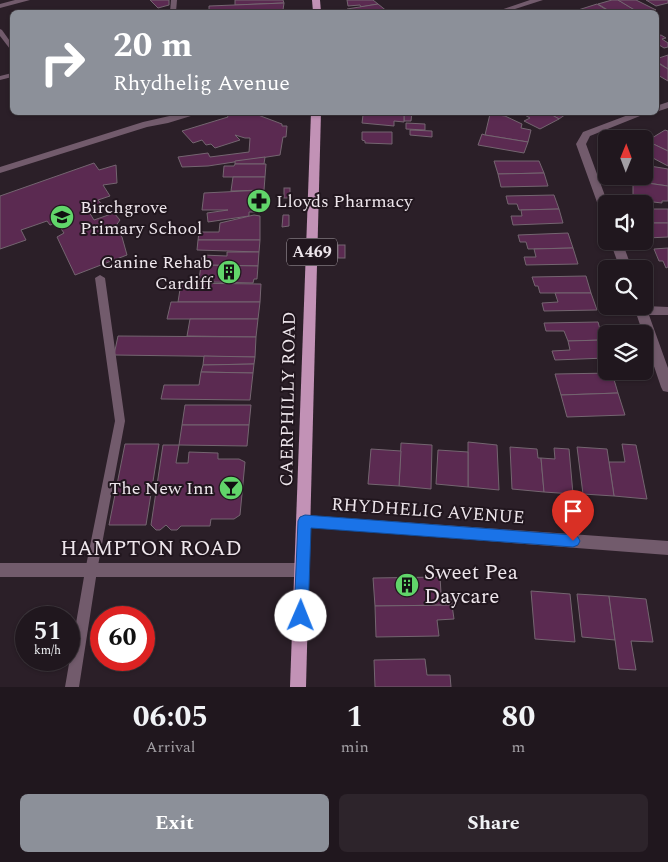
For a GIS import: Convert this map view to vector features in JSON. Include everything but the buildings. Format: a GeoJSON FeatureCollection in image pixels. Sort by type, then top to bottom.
{"type":"FeatureCollection","features":[{"type":"Feature","properties":{"kind":"main road","name":"CAERPHILLY ROAD"},"geometry":{"type":"LineString","coordinates":[[298,687],[305,521],[316,115]]}},
{"type":"Feature","properties":{"kind":"street"},"geometry":{"type":"LineString","coordinates":[[0,6],[26,0]]}},
{"type":"Feature","properties":{"kind":"street"},"geometry":{"type":"LineString","coordinates":[[506,10],[539,0]]}},
{"type":"Feature","properties":{"kind":"street"},"geometry":{"type":"LineString","coordinates":[[0,170],[146,124],[165,115]]}},
{"type":"Feature","properties":{"kind":"street"},"geometry":{"type":"LineString","coordinates":[[146,124],[188,115]]}},
{"type":"Feature","properties":{"kind":"street"},"geometry":{"type":"LineString","coordinates":[[599,195],[581,144],[586,134],[638,115]]}},
{"type":"Feature","properties":{"kind":"street"},"geometry":{"type":"LineString","coordinates":[[653,309],[668,311]]}},
{"type":"Feature","properties":{"kind":"street"},"geometry":{"type":"LineString","coordinates":[[642,315],[668,387]]}},
{"type":"Feature","properties":{"kind":"street","name":"RHYDHELIG AVENUE"},"geometry":{"type":"LineString","coordinates":[[305,521],[668,548]]}},
{"type":"Feature","properties":{"kind":"street","name":"HAMPTON ROAD"},"geometry":{"type":"LineString","coordinates":[[0,570],[302,570]]}},
{"type":"Feature","properties":{"kind":"lane"},"geometry":{"type":"LineString","coordinates":[[0,31],[10,45]]}},
{"type":"Feature","properties":{"kind":"lane"},"geometry":{"type":"LineString","coordinates":[[72,687],[91,571],[120,421],[100,278]]}},
{"type":"Feature","properties":{"kind":"place","name":"Lloyds Pharmacy"},"geometry":{"type":"Point","coordinates":[259,201]}},
{"type":"Feature","properties":{"kind":"place","name":"Birchgrove Primary School"},"geometry":{"type":"Point","coordinates":[62,217]}},
{"type":"Feature","properties":{"kind":"place","name":"Canine Rehab Cardiff"},"geometry":{"type":"Point","coordinates":[229,272]}},
{"type":"Feature","properties":{"kind":"place","name":"The New Inn"},"geometry":{"type":"Point","coordinates":[231,488]}},
{"type":"Feature","properties":{"kind":"place","name":"Sweet Pea Daycare"},"geometry":{"type":"Point","coordinates":[407,585]}},
{"type":"Feature","properties":{"kind":"route"},"geometry":{"type":"LineString","coordinates":[[301,616],[305,521],[573,541]]}}]}
